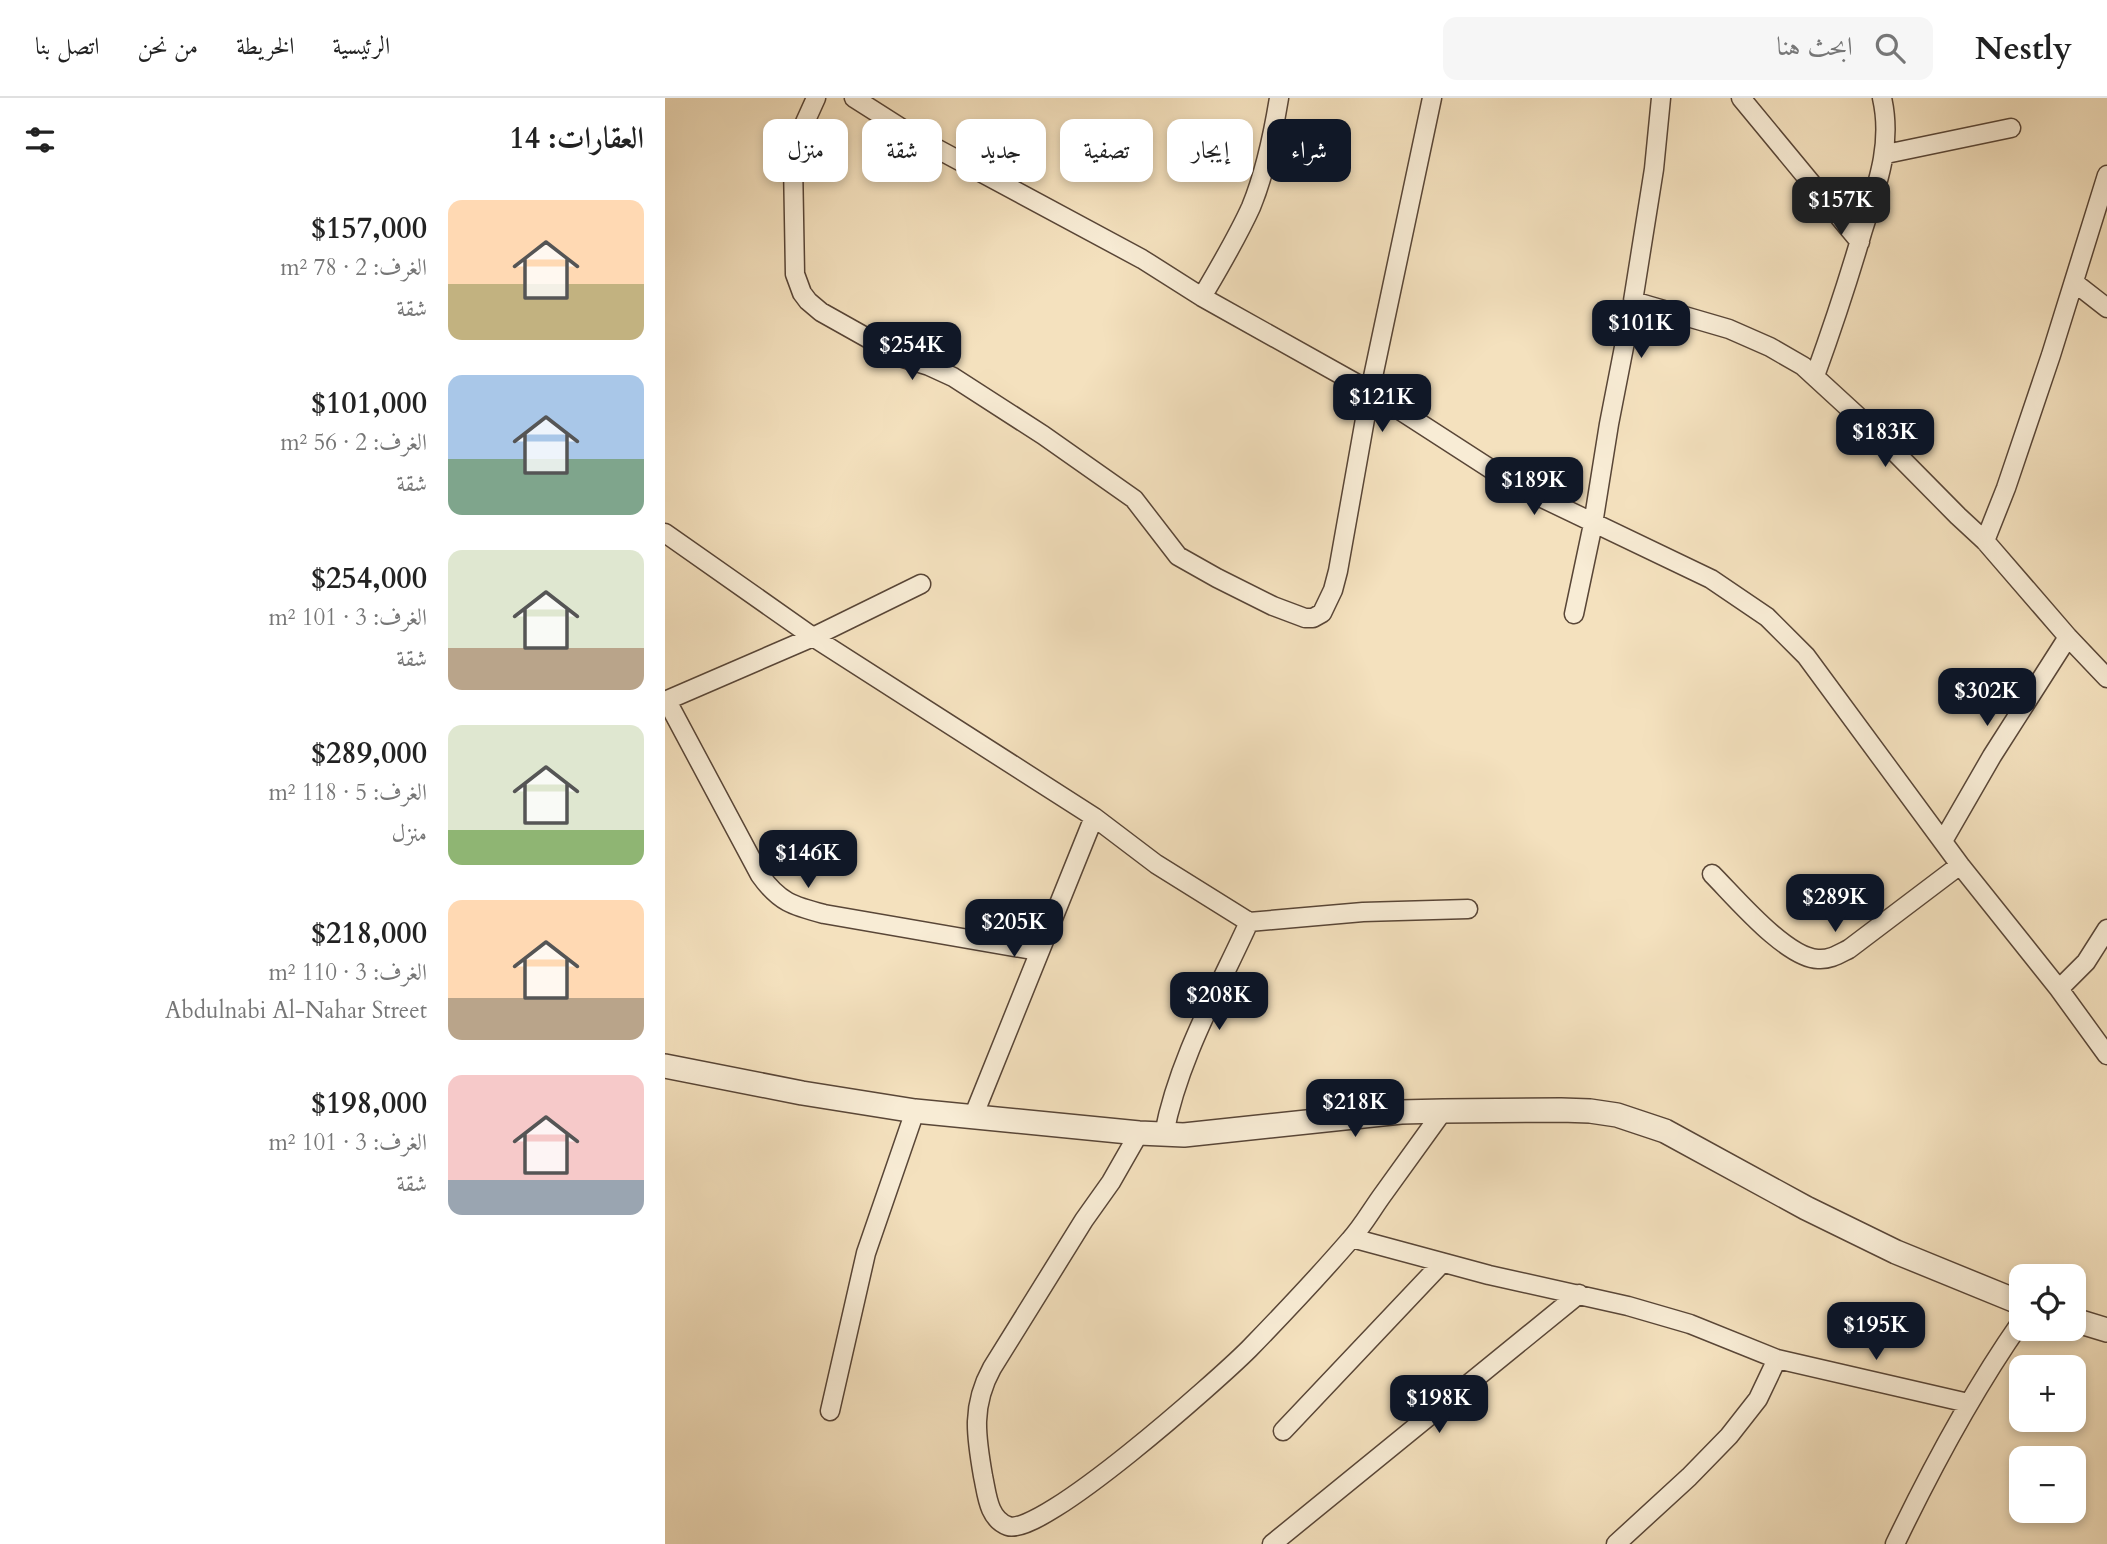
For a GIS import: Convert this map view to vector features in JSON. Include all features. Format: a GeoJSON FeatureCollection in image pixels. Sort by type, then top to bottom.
{"type":"FeatureCollection","features":[{"type":"Feature","properties":{"kind":"street"},"geometry":{"type":"LineString","coordinates":[[816,98],[797,140],[793,162],[795,274],[808,301],[821,312],[903,358],[953,377],[1043,435],[1134,499],[1173,551],[1189,564],[1295,616],[1313,618],[1322,613],[1338,571],[1370,391],[1432,98]]}},
{"type":"Feature","properties":{"kind":"street"},"geometry":{"type":"LineString","coordinates":[[854,98],[917,138],[1142,259],[1202,297],[1370,391],[1517,486],[1711,579],[1767,617],[1806,656],[1960,865],[2059,989],[2107,1055]]}},
{"type":"Feature","properties":{"kind":"street"},"geometry":{"type":"LineString","coordinates":[[1202,297],[1237,237],[1260,184],[1279,98]]}},
{"type":"Feature","properties":{"kind":"street"},"geometry":{"type":"LineString","coordinates":[[1574,614],[1633,300],[1654,169],[1661,98]]}},
{"type":"Feature","properties":{"kind":"street"},"geometry":{"type":"LineString","coordinates":[[1741,98],[1860,242]]}},
{"type":"Feature","properties":{"kind":"street"},"geometry":{"type":"LineString","coordinates":[[1815,376],[1886,154],[1887,131],[1882,98]]}},
{"type":"Feature","properties":{"kind":"street"},"geometry":{"type":"LineString","coordinates":[[1886,154],[2011,128]]}},
{"type":"Feature","properties":{"kind":"street"},"geometry":{"type":"LineString","coordinates":[[1985,541],[2006,488],[2075,283],[2107,174]]}},
{"type":"Feature","properties":{"kind":"street"},"geometry":{"type":"LineString","coordinates":[[2075,283],[2107,308]]}},
{"type":"Feature","properties":{"kind":"street"},"geometry":{"type":"LineString","coordinates":[[1633,300],[1739,334],[1790,357],[1815,376],[1985,541],[2107,678]]}},
{"type":"Feature","properties":{"kind":"street"},"geometry":{"type":"LineString","coordinates":[[665,533],[813,637],[1094,817],[1156,864],[1249,922],[1363,912],[1468,909]]}},
{"type":"Feature","properties":{"kind":"street"},"geometry":{"type":"LineString","coordinates":[[921,584],[813,637],[666,701],[760,875],[778,897],[791,905],[824,914],[1038,951]]}},
{"type":"Feature","properties":{"kind":"street"},"geometry":{"type":"LineString","coordinates":[[1943,841],[1992,756],[2068,637]]}},
{"type":"Feature","properties":{"kind":"street"},"geometry":{"type":"LineString","coordinates":[[973,1117],[1094,817]]}},
{"type":"Feature","properties":{"kind":"street"},"geometry":{"type":"LineString","coordinates":[[1712,874],[1780,942],[1795,953],[1820,960],[1832,958],[1849,949],[1960,865]]}},
{"type":"Feature","properties":{"kind":"street"},"geometry":{"type":"LineString","coordinates":[[1164,1134],[1169,1108],[1188,1058],[1249,922]]}},
{"type":"Feature","properties":{"kind":"street"},"geometry":{"type":"LineString","coordinates":[[2059,989],[2086,962],[2107,929]]}},
{"type":"Feature","properties":{"kind":"street"},"geometry":{"type":"LineString","coordinates":[[665,1066],[802,1093],[915,1111],[1139,1133],[1184,1135],[1401,1112],[1590,1111],[1638,1121],[1665,1131],[1806,1208],[1896,1252],[2009,1298]]}},
{"type":"Feature","properties":{"kind":"street"},"geometry":{"type":"LineString","coordinates":[[830,1410],[866,1253],[915,1111]]}},
{"type":"Feature","properties":{"kind":"street"},"geometry":{"type":"LineString","coordinates":[[1139,1133],[1111,1182],[1084,1220],[992,1368],[981,1391],[976,1427],[979,1456],[989,1505],[998,1520],[1006,1526],[1014,1527],[1032,1522],[1070,1498],[1129,1454],[1249,1349],[1352,1238],[1443,1111]]}},
{"type":"Feature","properties":{"kind":"street"},"geometry":{"type":"LineString","coordinates":[[1352,1238],[1690,1324],[1777,1359],[1968,1403]]}},
{"type":"Feature","properties":{"kind":"street"},"geometry":{"type":"LineString","coordinates":[[1283,1431],[1442,1263]]}},
{"type":"Feature","properties":{"kind":"street"},"geometry":{"type":"LineString","coordinates":[[1272,1544],[1579,1294]]}},
{"type":"Feature","properties":{"kind":"street"},"geometry":{"type":"LineString","coordinates":[[2086,1324],[2107,1330]]}},
{"type":"Feature","properties":{"kind":"street"},"geometry":{"type":"LineString","coordinates":[[1895,1544],[1968,1403],[2009,1340]]}},
{"type":"Feature","properties":{"kind":"street"},"geometry":{"type":"LineString","coordinates":[[1616,1544],[1729,1436],[1758,1399],[1777,1359]]}}]}
